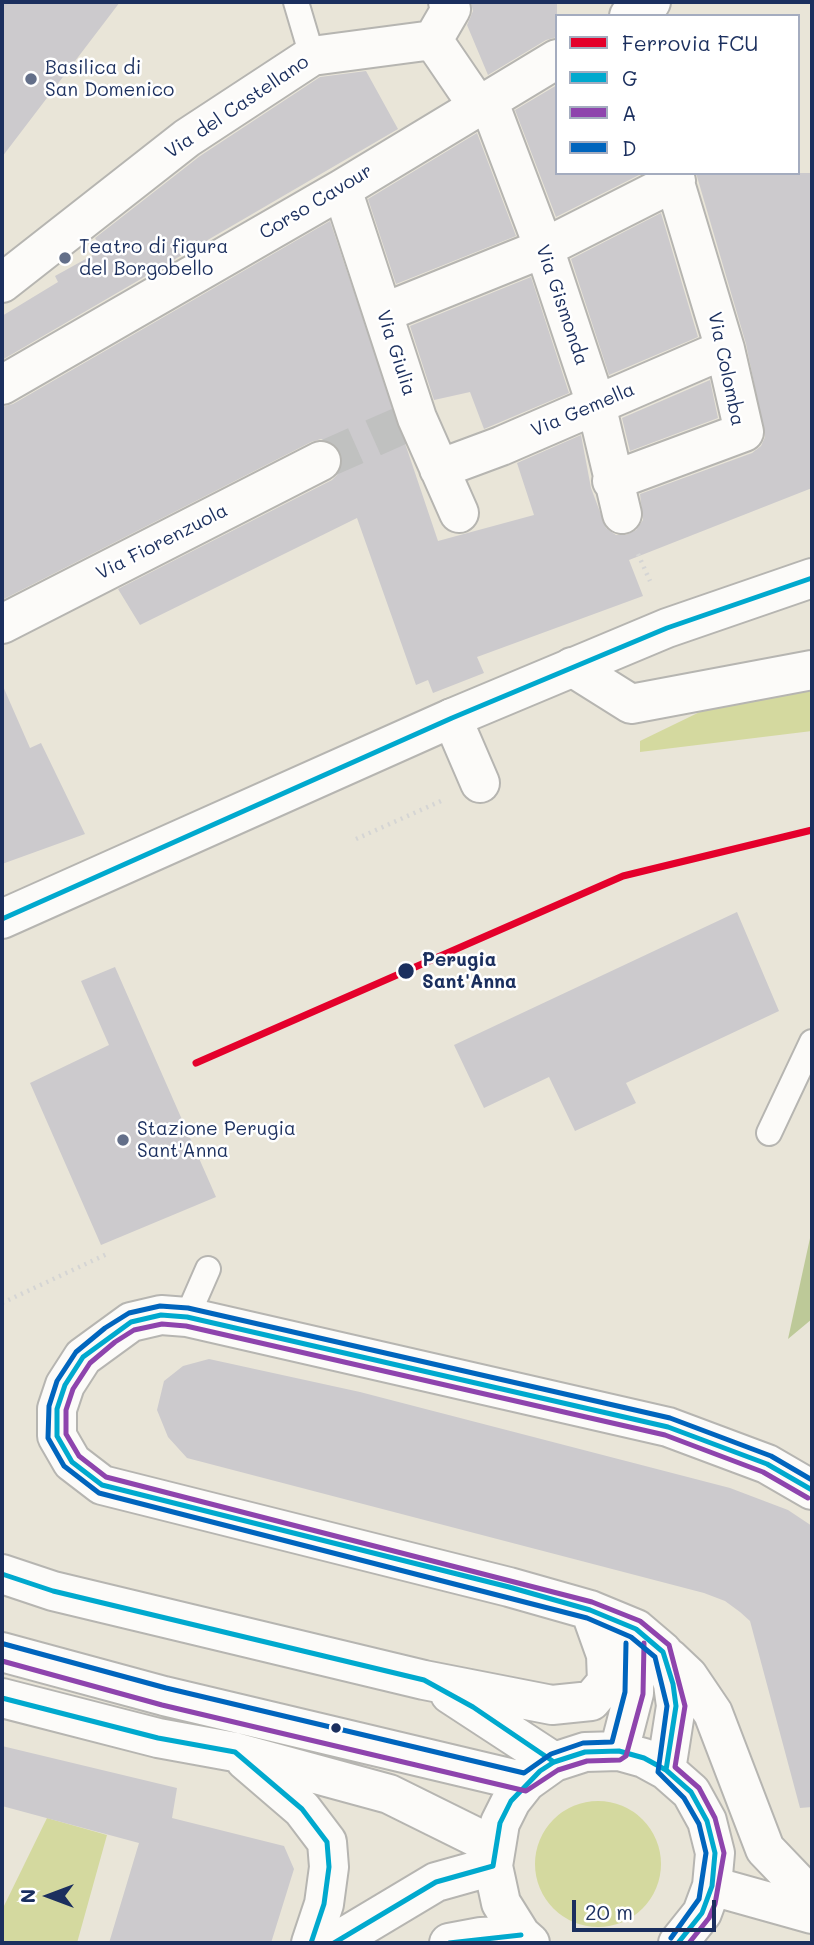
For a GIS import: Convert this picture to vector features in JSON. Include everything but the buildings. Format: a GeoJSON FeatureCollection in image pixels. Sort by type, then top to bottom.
{"type":"FeatureCollection","features":[{"type":"Feature","properties":{"kind":"street"},"geometry":{"type":"LineString","coordinates":[[448,2],[451,9],[433,40],[483,103]]}},
{"type":"Feature","properties":{"kind":"street","name":"Via del Castellano"},"geometry":{"type":"LineString","coordinates":[[2,283],[187,138],[312,56],[433,40]]}},
{"type":"Feature","properties":{"kind":"street","name":"Corso Cavour"},"geometry":{"type":"LineString","coordinates":[[2,385],[342,189],[555,60]]}},
{"type":"Feature","properties":{"kind":"street","name":"Via Gismonda"},"geometry":{"type":"LineString","coordinates":[[483,103],[544,248],[596,404],[617,498]]}},
{"type":"Feature","properties":{"kind":"street"},"geometry":{"type":"LineString","coordinates":[[383,313],[544,248],[674,177]]}},
{"type":"Feature","properties":{"kind":"street","name":"Via Colomba"},"geometry":{"type":"LineString","coordinates":[[617,498],[744,432],[725,349],[674,177]]}},
{"type":"Feature","properties":{"kind":"street","name":"Via Giulia"},"geometry":{"type":"LineString","coordinates":[[342,189],[383,313],[409,422],[439,469],[459,513]]}},
{"type":"Feature","properties":{"kind":"street","name":"Via Gemella"},"geometry":{"type":"LineString","coordinates":[[439,469],[501,446],[725,349]]}},
{"type":"Feature","properties":{"kind":"street","name":"Via Fiorenzuola"},"geometry":{"type":"LineString","coordinates":[[2,624],[321,460]]}},
{"type":"Feature","properties":{"kind":"street"},"geometry":{"type":"LineString","coordinates":[[2,919],[572,667],[667,628],[812,578]]}},
{"type":"Feature","properties":{"kind":"street"},"geometry":{"type":"LineString","coordinates":[[572,667],[631,704],[812,670]]}},
{"type":"Feature","properties":{"kind":"street"},"geometry":{"type":"LineString","coordinates":[[452,718],[480,783]]}},
{"type":"Feature","properties":{"kind":"street"},"geometry":{"type":"LineString","coordinates":[[812,1490],[767,1464],[668,1427],[187,1317],[160,1315],[131,1322],[83,1357],[65,1385],[57,1409],[57,1436],[72,1462],[102,1485],[590,1610],[649,1640],[688,1676],[713,1713],[765,1849],[812,1898]]}},
{"type":"Feature","properties":{"kind":"street"},"geometry":{"type":"LineString","coordinates":[[2,1574],[53,1591],[424,1680],[552,1705],[591,1701],[607,1682],[606,1655],[590,1610]]}},
{"type":"Feature","properties":{"kind":"street"},"geometry":{"type":"LineString","coordinates":[[619,1751],[649,1640]]}},
{"type":"Feature","properties":{"kind":"street"},"geometry":{"type":"LineString","coordinates":[[649,1640],[676,1706],[678,1781],[707,1821],[715,1853],[712,1886],[702,1913],[678,1943]]}},
{"type":"Feature","properties":{"kind":"street"},"geometry":{"type":"LineString","coordinates":[[2,1652],[164,1696],[540,1772]]}},
{"type":"Feature","properties":{"kind":"street"},"geometry":{"type":"LineString","coordinates":[[424,1680],[473,1707],[540,1772]]}},
{"type":"Feature","properties":{"kind":"street"},"geometry":{"type":"LineString","coordinates":[[2,1698],[158,1738],[235,1752],[389,1794],[494,1856]]}},
{"type":"Feature","properties":{"kind":"street"},"geometry":{"type":"LineString","coordinates":[[526,1939],[501,1903],[494,1856],[500,1823],[511,1801],[540,1772],[585,1752],[619,1751],[643,1758],[678,1781],[723,1803],[754,1825]]}},
{"type":"Feature","properties":{"kind":"street"},"geometry":{"type":"LineString","coordinates":[[235,1752],[302,1809],[327,1842],[329,1867],[324,1904],[311,1943]]}},
{"type":"Feature","properties":{"kind":"street"},"geometry":{"type":"LineString","coordinates":[[324,1904],[328,1936],[333,1943],[436,1882],[494,1856]]}},
{"type":"Feature","properties":{"kind":"street"},"geometry":{"type":"LineString","coordinates":[[712,1886],[812,1914]]}},
{"type":"Feature","properties":{"kind":"street"},"geometry":{"type":"LineString","coordinates":[[449,1943],[481,1937],[526,1939]]}},
{"type":"Feature","properties":{"kind":"lane"},"geometry":{"type":"LineString","coordinates":[[296,2],[312,56]]}},
{"type":"Feature","properties":{"kind":"lane"},"geometry":{"type":"LineString","coordinates":[[769,1133],[812,1042]]}},
{"type":"Feature","properties":{"kind":"lane"},"geometry":{"type":"LineString","coordinates":[[187,1317],[208,1269]]}},
{"type":"Feature","properties":{"kind":"path"},"geometry":{"type":"LineString","coordinates":[[356,839],[480,783]]}},
{"type":"Feature","properties":{"kind":"path"},"geometry":{"type":"LineString","coordinates":[[2,1303],[107,1254]]}},
{"type":"Feature","properties":{"kind":"green space"},"geometry":{"type":"Polygon","coordinates":[[[812,690],[812,731],[640,752],[640,741],[710,707],[812,690]]]}},
{"type":"Feature","properties":{"kind":"green space"},"geometry":{"type":"Polygon","coordinates":[[[812,1229],[812,1319],[788,1339],[812,1229]]]}},
{"type":"Feature","properties":{"kind":"green space"},"geometry":{"type":"Polygon","coordinates":[[[598,1801],[622,1806],[642,1820],[656,1840],[661,1864],[656,1888],[642,1908],[622,1922],[598,1927],[574,1922],[554,1908],[540,1888],[535,1864],[540,1840],[554,1820],[574,1806],[598,1801]]]}},
{"type":"Feature","properties":{"kind":"green space"},"geometry":{"type":"Polygon","coordinates":[[[47,1818],[107,1835],[77,1943],[2,1943],[2,1910],[47,1818]]]}},
{"type":"Feature","properties":{"kind":"tunnel"},"geometry":{"type":"LineString","coordinates":[[321,461],[400,426]]}},
{"type":"Feature","properties":{"kind":"rail line","name":"FCU"},"geometry":{"type":"LineString","coordinates":[[196,1063],[623,876],[812,830]]}},
{"type":"Feature","properties":{"kind":"transit line","name":"G"},"geometry":{"type":"LineString","coordinates":[[2,919],[452,718],[667,628],[812,578]]}},
{"type":"Feature","properties":{"kind":"transit line","name":"D"},"geometry":{"type":"LineString","coordinates":[[671,1938],[699,1899],[706,1853],[699,1824],[684,1798],[658,1772],[667,1706],[655,1657],[631,1637],[587,1618],[99,1493],[64,1466],[48,1438],[49,1406],[57,1381],[76,1352],[105,1328],[129,1313],[160,1306],[188,1308],[670,1418],[771,1456],[812,1480]]}},
{"type":"Feature","properties":{"kind":"transit line","name":"G"},"geometry":{"type":"LineString","coordinates":[[666,1770],[676,1706],[673,1684],[663,1652],[636,1629],[590,1610],[509,1587],[102,1485],[72,1462],[57,1436],[57,1409],[65,1385],[83,1357],[131,1322],[161,1315],[187,1317],[668,1427],[767,1464],[812,1490]]}},
{"type":"Feature","properties":{"kind":"transit line","name":"A"},"geometry":{"type":"LineString","coordinates":[[689,1943],[709,1918],[715,1904],[724,1853],[715,1818],[699,1788],[675,1767],[685,1706],[669,1645],[640,1621],[592,1602],[106,1477],[79,1456],[66,1434],[66,1410],[73,1389],[90,1363],[115,1342],[134,1330],[162,1324],[186,1326],[665,1435],[763,1472],[808,1498]]}},
{"type":"Feature","properties":{"kind":"transit line","name":"G"},"geometry":{"type":"LineString","coordinates":[[2,1574],[53,1591],[424,1680],[473,1707],[554,1762]]}},
{"type":"Feature","properties":{"kind":"transit line","name":"D"},"geometry":{"type":"LineString","coordinates":[[4,1644],[166,1688],[524,1773],[551,1754],[583,1743],[612,1742],[625,1692],[626,1643]]}},
{"type":"Feature","properties":{"kind":"transit line","name":"A"},"geometry":{"type":"LineString","coordinates":[[2,1661],[162,1705],[526,1791],[558,1770],[587,1761],[620,1760],[626,1756],[643,1694],[644,1643]]}},
{"type":"Feature","properties":{"kind":"transit line","name":"G"},"geometry":{"type":"LineString","coordinates":[[2,1698],[158,1738],[235,1752],[302,1809],[327,1842],[329,1867],[324,1904],[311,1943]]}},
{"type":"Feature","properties":{"kind":"transit line","name":"G"},"geometry":{"type":"LineString","coordinates":[[334,1943],[436,1882],[493,1866],[500,1823],[511,1801],[540,1771],[554,1762],[585,1752],[619,1751],[644,1758],[666,1770],[691,1792],[707,1821],[715,1853],[712,1886],[702,1913],[678,1943]]}},
{"type":"Feature","properties":{"kind":"transit line","name":"G"},"geometry":{"type":"LineString","coordinates":[[449,1943],[521,1935]]}},
{"type":"Feature","properties":{"kind":"place","name":"Basilica di San Domenico"},"geometry":{"type":"Point","coordinates":[31,79]}},
{"type":"Feature","properties":{"kind":"place","name":"Teatro di figura del Borgobello"},"geometry":{"type":"Point","coordinates":[65,258]}},
{"type":"Feature","properties":{"kind":"place","name":"Perugia Sant'Anna"},"geometry":{"type":"Point","coordinates":[406,971]}},
{"type":"Feature","properties":{"kind":"place","name":"Stazione Perugia Sant'Anna"},"geometry":{"type":"Point","coordinates":[123,1140]}}]}
